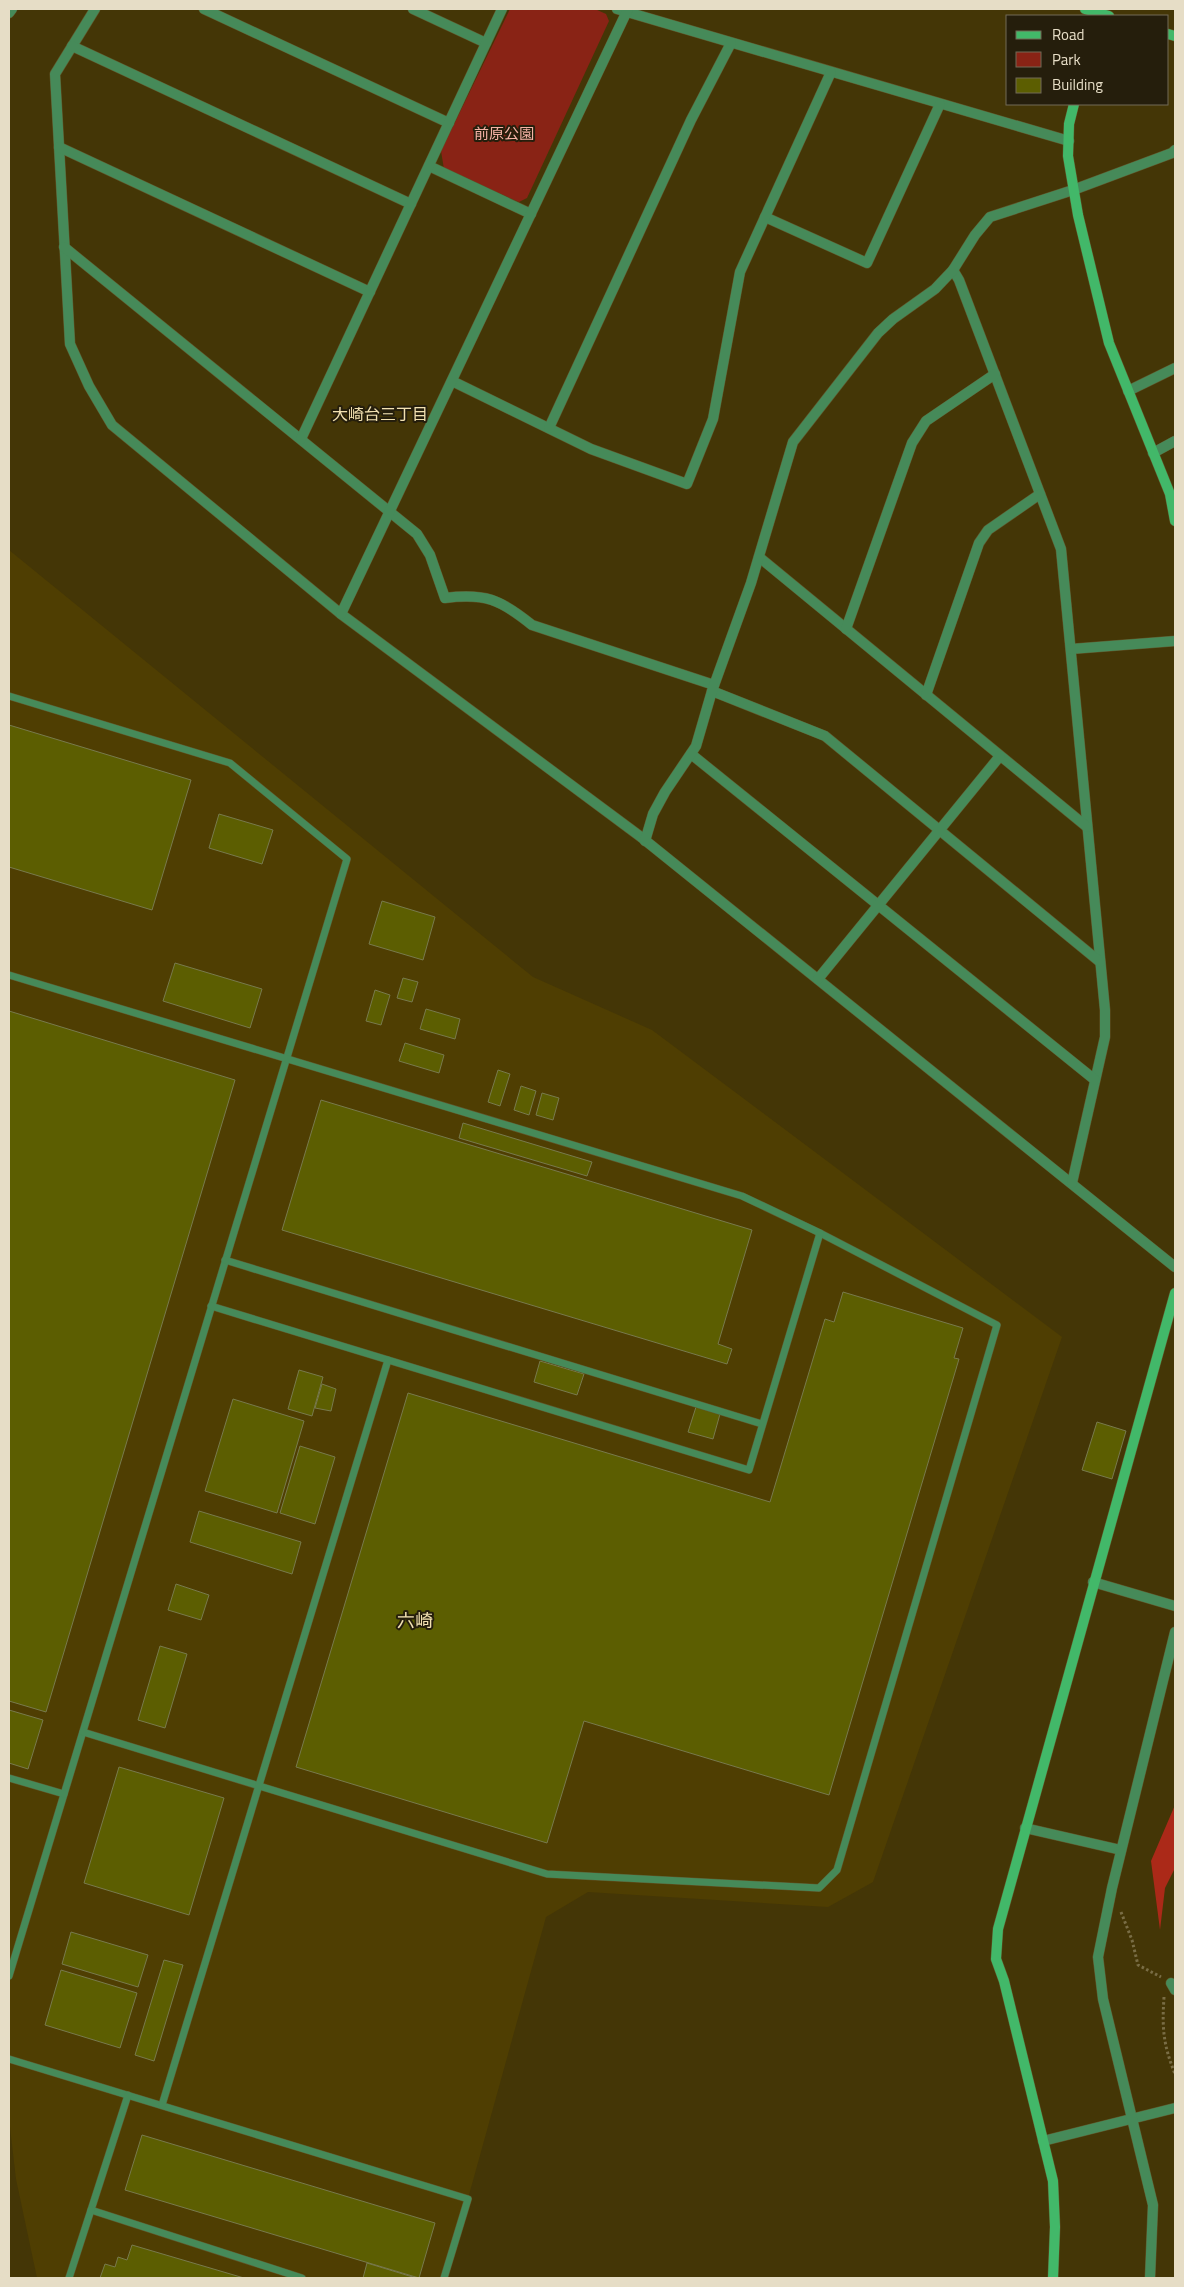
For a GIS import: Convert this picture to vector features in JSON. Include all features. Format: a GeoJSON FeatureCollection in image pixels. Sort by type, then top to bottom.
{"type":"FeatureCollection","features":[{"type":"Feature","properties":{"kind":"street"},"geometry":{"type":"LineString","coordinates":[[9,13],[12,9]]}},
{"type":"Feature","properties":{"kind":"street"},"geometry":{"type":"LineString","coordinates":[[95,9],[54,74],[70,344],[89,386],[112,424],[341,614],[645,841],[1175,1267]]}},
{"type":"Feature","properties":{"kind":"street"},"geometry":{"type":"LineString","coordinates":[[204,9],[449,123]]}},
{"type":"Feature","properties":{"kind":"street"},"geometry":{"type":"LineString","coordinates":[[413,9],[486,43]]}},
{"type":"Feature","properties":{"kind":"street"},"geometry":{"type":"LineString","coordinates":[[302,439],[502,9]]}},
{"type":"Feature","properties":{"kind":"street"},"geometry":{"type":"LineString","coordinates":[[1085,9],[1107,14]]}},
{"type":"Feature","properties":{"kind":"street"},"geometry":{"type":"LineString","coordinates":[[341,614],[624,10],[1069,141]]}},
{"type":"Feature","properties":{"kind":"street"},"geometry":{"type":"LineString","coordinates":[[549,428],[691,120],[731,43]]}},
{"type":"Feature","properties":{"kind":"street"},"geometry":{"type":"LineString","coordinates":[[72,46],[411,204]]}},
{"type":"Feature","properties":{"kind":"street"},"geometry":{"type":"LineString","coordinates":[[452,380],[591,448],[688,484],[713,419],[740,272],[831,72]]}},
{"type":"Feature","properties":{"kind":"street"},"geometry":{"type":"LineString","coordinates":[[765,217],[867,263],[940,104]]}},
{"type":"Feature","properties":{"kind":"street"},"geometry":{"type":"LineString","coordinates":[[1074,105],[1068,156],[1073,190],[1109,343],[1170,494],[1175,521]]}},
{"type":"Feature","properties":{"kind":"street"},"geometry":{"type":"LineString","coordinates":[[59,147],[370,292]]}},
{"type":"Feature","properties":{"kind":"street"},"geometry":{"type":"LineString","coordinates":[[645,841],[653,814],[665,792],[696,746],[713,688],[759,557],[793,442],[878,333],[894,318],[935,289],[953,270],[975,235],[990,217],[1073,190],[1172,153],[1175,150]]}},
{"type":"Feature","properties":{"kind":"street"},"geometry":{"type":"LineString","coordinates":[[429,166],[530,214]]}},
{"type":"Feature","properties":{"kind":"street"},"geometry":{"type":"LineString","coordinates":[[64,246],[417,534],[430,555],[444,598],[467,596],[489,598],[514,610],[532,625],[713,688],[825,736],[1100,962]]}},
{"type":"Feature","properties":{"kind":"street"},"geometry":{"type":"LineString","coordinates":[[953,270],[995,374],[1061,549],[1105,1010],[1105,1037],[1072,1183]]}},
{"type":"Feature","properties":{"kind":"street"},"geometry":{"type":"LineString","coordinates":[[1128,391],[1175,368]]}},
{"type":"Feature","properties":{"kind":"street"},"geometry":{"type":"LineString","coordinates":[[846,629],[912,443],[926,421],[995,374]]}},
{"type":"Feature","properties":{"kind":"street"},"geometry":{"type":"LineString","coordinates":[[1153,453],[1175,441]]}},
{"type":"Feature","properties":{"kind":"street"},"geometry":{"type":"LineString","coordinates":[[926,695],[979,543],[988,530],[1040,494]]}},
{"type":"Feature","properties":{"kind":"street"},"geometry":{"type":"LineString","coordinates":[[759,557],[1087,827]]}},
{"type":"Feature","properties":{"kind":"street"},"geometry":{"type":"LineString","coordinates":[[1071,649],[1175,641]]}},
{"type":"Feature","properties":{"kind":"street"},"geometry":{"type":"LineString","coordinates":[[691,754],[1095,1080]]}},
{"type":"Feature","properties":{"kind":"street"},"geometry":{"type":"LineString","coordinates":[[818,980],[1000,756]]}},
{"type":"Feature","properties":{"kind":"street"},"geometry":{"type":"LineString","coordinates":[[1053,2278],[1055,2227],[1053,2181],[1004,1981],[996,1959],[998,1929],[1093,1582],[1175,1293]]}},
{"type":"Feature","properties":{"kind":"street"},"geometry":{"type":"LineString","coordinates":[[1093,1582],[1175,1606]]}},
{"type":"Feature","properties":{"kind":"street"},"geometry":{"type":"LineString","coordinates":[[1150,2278],[1153,2205],[1103,1999],[1098,1957],[1121,1850],[1175,1632]]}},
{"type":"Feature","properties":{"kind":"street"},"geometry":{"type":"LineString","coordinates":[[1025,1828],[1121,1850]]}},
{"type":"Feature","properties":{"kind":"street"},"geometry":{"type":"LineString","coordinates":[[1043,2140],[1175,2108]]}},
{"type":"Feature","properties":{"kind":"lane"},"geometry":{"type":"LineString","coordinates":[[9,696],[230,762],[347,859],[83,1732],[10,1964],[9,1976]]}},
{"type":"Feature","properties":{"kind":"lane"},"geometry":{"type":"LineString","coordinates":[[9,975],[742,1196],[820,1233],[997,1325],[837,1870],[819,1888],[548,1874],[83,1732]]}},
{"type":"Feature","properties":{"kind":"lane"},"geometry":{"type":"LineString","coordinates":[[212,1306],[748,1470],[820,1233]]}},
{"type":"Feature","properties":{"kind":"lane"},"geometry":{"type":"LineString","coordinates":[[225,1260],[762,1424]]}},
{"type":"Feature","properties":{"kind":"lane"},"geometry":{"type":"LineString","coordinates":[[162,2105],[388,1360]]}},
{"type":"Feature","properties":{"kind":"lane"},"geometry":{"type":"LineString","coordinates":[[9,1778],[64,1794]]}},
{"type":"Feature","properties":{"kind":"lane"},"geometry":{"type":"LineString","coordinates":[[9,2058],[468,2199],[444,2278]]}},
{"type":"Feature","properties":{"kind":"lane"},"geometry":{"type":"LineString","coordinates":[[69,2278],[128,2095]]}},
{"type":"Feature","properties":{"kind":"lane"},"geometry":{"type":"LineString","coordinates":[[91,2210],[302,2278]]}},
{"type":"Feature","properties":{"kind":"path"},"geometry":{"type":"LineString","coordinates":[[1112,1888],[1132,1940],[1138,1965],[1173,1987],[1164,1993],[1162,2028],[1167,2053],[1175,2074]]}},
{"type":"Feature","properties":{"kind":"shaded area"},"geometry":{"type":"Polygon","coordinates":[[[9,550],[533,977],[652,1030],[1062,1337],[873,1882],[828,1907],[588,1892],[546,1917],[446,2278],[37,2278],[16,2179],[9,2119],[9,550]]]}},
{"type":"Feature","properties":{"kind":"shaded area"},"geometry":{"type":"Polygon","coordinates":[[[1175,1805],[1175,1868],[1165,1888],[1160,1930],[1151,1861],[1175,1805]]]}},
{"type":"Feature","properties":{"kind":"green space","name":"前原公園"},"geometry":{"type":"Polygon","coordinates":[[[510,9],[595,9],[606,14],[609,21],[527,198],[519,202],[444,169],[441,151],[510,9]]]}},
{"type":"Feature","properties":{"kind":"building"},"geometry":{"type":"Polygon","coordinates":[[[9,725],[191,780],[152,910],[9,867],[9,725]]]}},
{"type":"Feature","properties":{"kind":"building"},"geometry":{"type":"Polygon","coordinates":[[[219,814],[273,830],[262,864],[209,848],[219,814]]]}},
{"type":"Feature","properties":{"kind":"building"},"geometry":{"type":"Polygon","coordinates":[[[382,901],[435,917],[423,960],[369,944],[382,901]]]}},
{"type":"Feature","properties":{"kind":"building"},"geometry":{"type":"Polygon","coordinates":[[[175,963],[262,989],[250,1028],[163,1001],[175,963]]]}},
{"type":"Feature","properties":{"kind":"building"},"geometry":{"type":"Polygon","coordinates":[[[403,978],[418,982],[412,1002],[397,998],[403,978]]]}},
{"type":"Feature","properties":{"kind":"building"},"geometry":{"type":"Polygon","coordinates":[[[375,990],[390,995],[381,1025],[366,1021],[375,990]]]}},
{"type":"Feature","properties":{"kind":"building"},"geometry":{"type":"Polygon","coordinates":[[[426,1009],[460,1019],[455,1039],[420,1029],[426,1009]]]}},
{"type":"Feature","properties":{"kind":"building"},"geometry":{"type":"Polygon","coordinates":[[[9,1011],[235,1080],[46,1712],[9,1701],[9,1011]]]}},
{"type":"Feature","properties":{"kind":"building"},"geometry":{"type":"Polygon","coordinates":[[[405,1043],[444,1055],[439,1073],[399,1061],[405,1043]]]}},
{"type":"Feature","properties":{"kind":"building"},"geometry":{"type":"Polygon","coordinates":[[[498,1070],[510,1074],[500,1106],[488,1102],[498,1070]]]}},
{"type":"Feature","properties":{"kind":"building"},"geometry":{"type":"Polygon","coordinates":[[[521,1086],[536,1091],[529,1115],[514,1110],[521,1086]]]}},
{"type":"Feature","properties":{"kind":"building"},"geometry":{"type":"Polygon","coordinates":[[[542,1093],[559,1098],[553,1120],[536,1115],[542,1093]]]}},
{"type":"Feature","properties":{"kind":"building"},"geometry":{"type":"Polygon","coordinates":[[[321,1100],[752,1230],[718,1344],[732,1349],[727,1364],[282,1230],[321,1100]]]}},
{"type":"Feature","properties":{"kind":"building"},"geometry":{"type":"Polygon","coordinates":[[[463,1123],[592,1162],[587,1176],[459,1138],[463,1123]]]}},
{"type":"Feature","properties":{"kind":"building"},"geometry":{"type":"Polygon","coordinates":[[[843,1292],[963,1328],[954,1358],[959,1359],[829,1795],[584,1721],[547,1843],[296,1767],[408,1393],[770,1502],[825,1319],[834,1322],[843,1292]]]}},
{"type":"Feature","properties":{"kind":"building"},"geometry":{"type":"Polygon","coordinates":[[[540,1361],[584,1374],[577,1395],[534,1382],[540,1361]]]}},
{"type":"Feature","properties":{"kind":"building"},"geometry":{"type":"Polygon","coordinates":[[[299,1370],[323,1377],[312,1416],[288,1409],[299,1370]]]}},
{"type":"Feature","properties":{"kind":"building"},"geometry":{"type":"Polygon","coordinates":[[[322,1384],[336,1389],[331,1411],[315,1408],[322,1384]]]}},
{"type":"Feature","properties":{"kind":"building"},"geometry":{"type":"Polygon","coordinates":[[[233,1399],[304,1421],[277,1513],[205,1491],[233,1399]]]}},
{"type":"Feature","properties":{"kind":"building"},"geometry":{"type":"Polygon","coordinates":[[[696,1407],[720,1414],[713,1439],[688,1432],[696,1407]]]}},
{"type":"Feature","properties":{"kind":"building"},"geometry":{"type":"Polygon","coordinates":[[[1097,1422],[1126,1431],[1112,1479],[1082,1470],[1097,1422]]]}},
{"type":"Feature","properties":{"kind":"building"},"geometry":{"type":"Polygon","coordinates":[[[300,1446],[335,1457],[315,1524],[280,1513],[300,1446]]]}},
{"type":"Feature","properties":{"kind":"building"},"geometry":{"type":"Polygon","coordinates":[[[199,1511],[301,1542],[292,1574],[190,1542],[199,1511]]]}},
{"type":"Feature","properties":{"kind":"building"},"geometry":{"type":"Polygon","coordinates":[[[176,1584],[209,1595],[201,1620],[168,1610],[176,1584]]]}},
{"type":"Feature","properties":{"kind":"building"},"geometry":{"type":"Polygon","coordinates":[[[160,1646],[187,1654],[165,1728],[138,1720],[160,1646]]]}},
{"type":"Feature","properties":{"kind":"building"},"geometry":{"type":"Polygon","coordinates":[[[9,1710],[43,1720],[28,1769],[9,1763],[9,1710]]]}},
{"type":"Feature","properties":{"kind":"building"},"geometry":{"type":"Polygon","coordinates":[[[119,1767],[224,1798],[189,1915],[84,1883],[119,1767]]]}},
{"type":"Feature","properties":{"kind":"building"},"geometry":{"type":"Polygon","coordinates":[[[71,1932],[148,1955],[138,1987],[62,1964],[71,1932]]]}},
{"type":"Feature","properties":{"kind":"building"},"geometry":{"type":"Polygon","coordinates":[[[164,1960],[183,1965],[154,2061],[135,2055],[164,1960]]]}},
{"type":"Feature","properties":{"kind":"building"},"geometry":{"type":"Polygon","coordinates":[[[61,1970],[137,1993],[120,2048],[45,2025],[61,1970]]]}},
{"type":"Feature","properties":{"kind":"building"},"geometry":{"type":"Polygon","coordinates":[[[142,2135],[435,2223],[419,2278],[125,2190],[142,2135]]]}},
{"type":"Feature","properties":{"kind":"building"},"geometry":{"type":"Polygon","coordinates":[[[132,2245],[244,2278],[100,2278],[105,2264],[115,2267],[118,2257],[127,2260],[132,2245]]]}},
{"type":"Feature","properties":{"kind":"building"},"geometry":{"type":"Polygon","coordinates":[[[367,2263],[416,2278],[363,2278],[367,2263]]]}},
{"type":"Feature","properties":{"kind":"district","name":"大崎台三丁目"},"geometry":{"type":"Point","coordinates":[380,414]}},
{"type":"Feature","properties":{"kind":"district","name":"六崎"},"geometry":{"type":"Point","coordinates":[415,1620]}}]}
